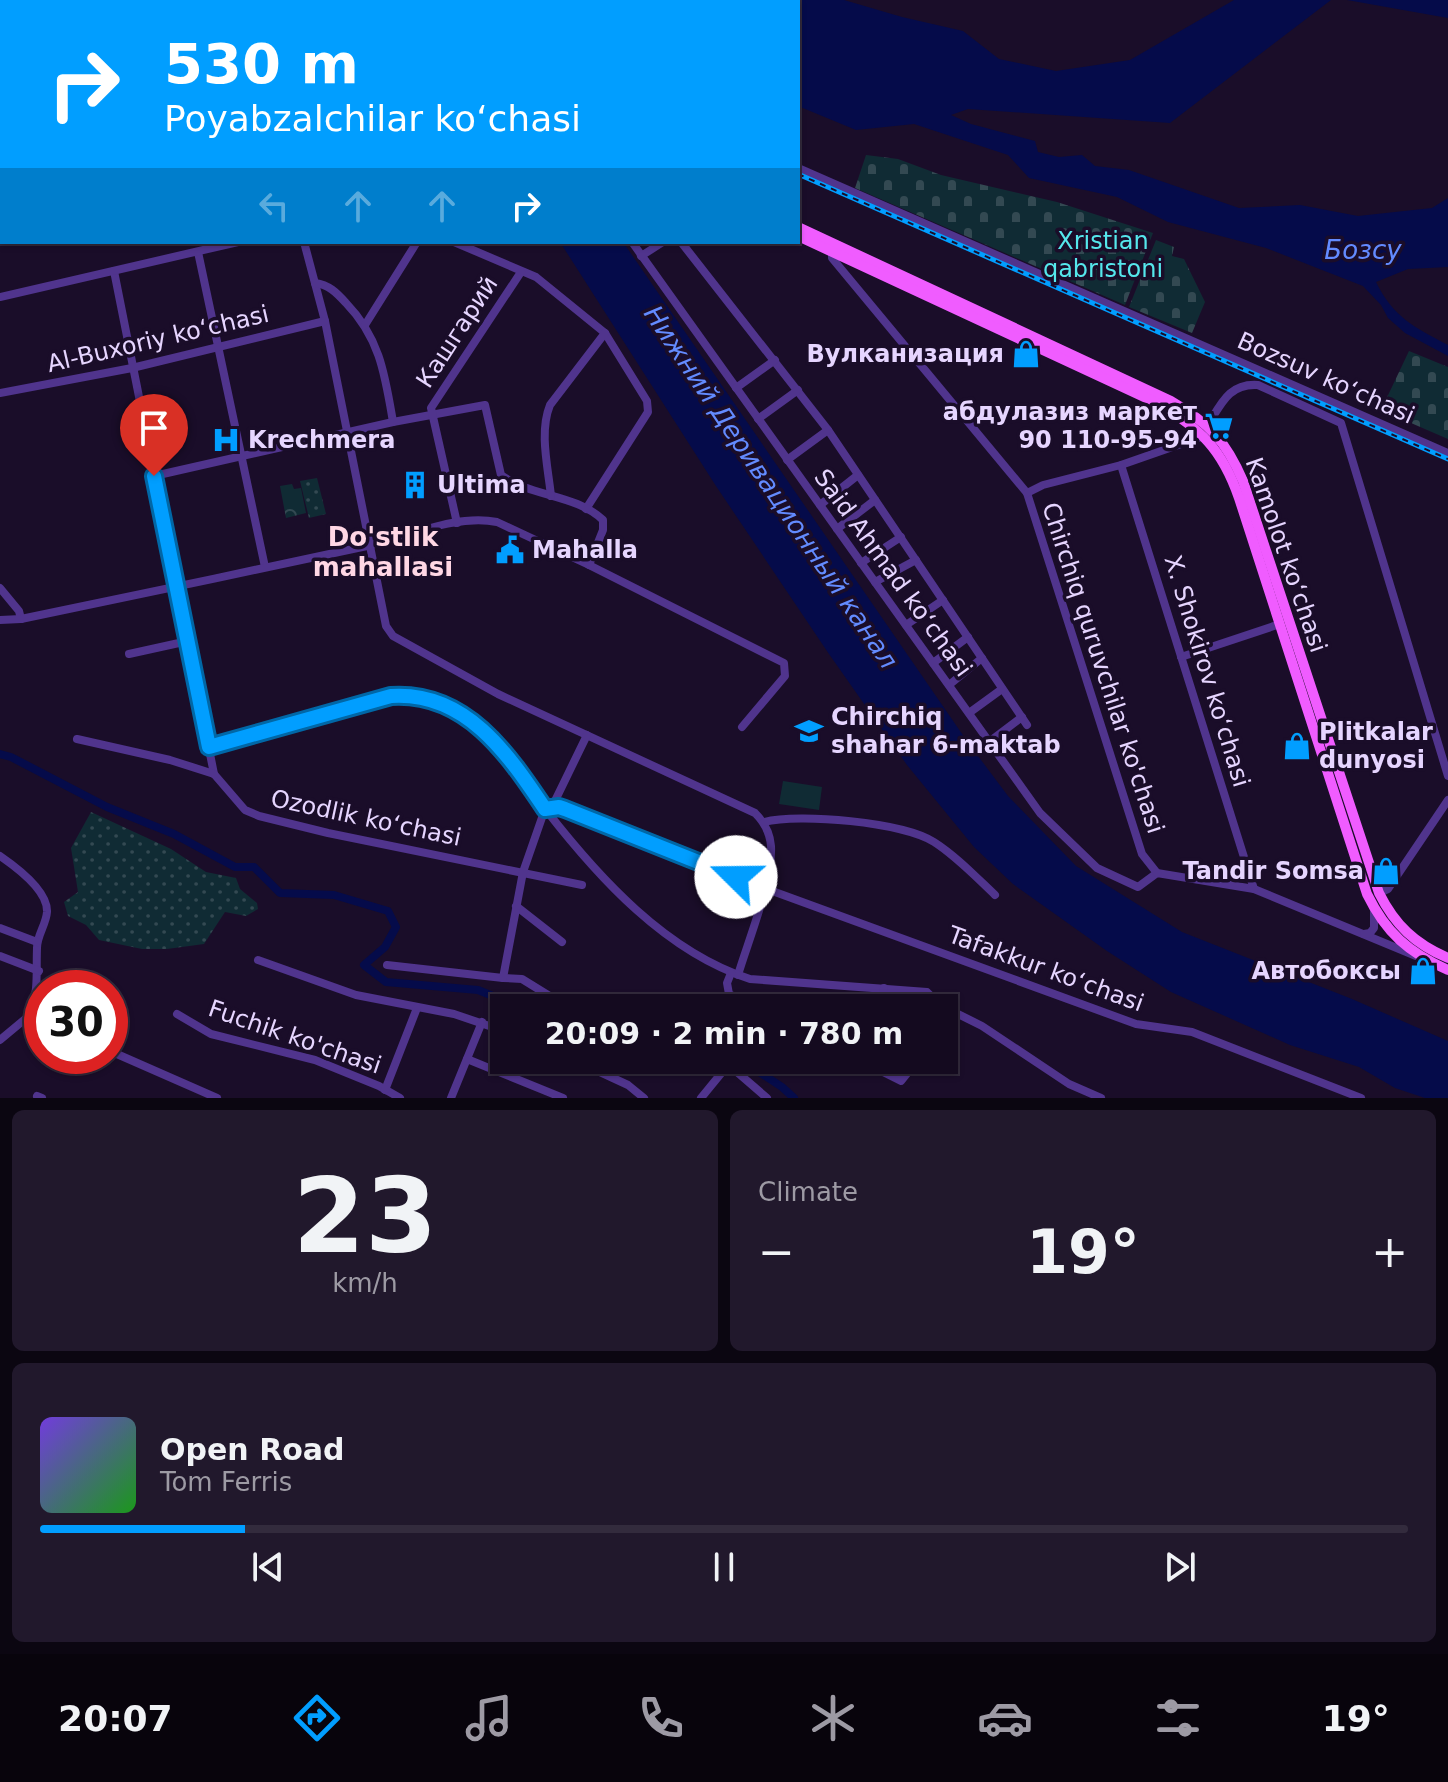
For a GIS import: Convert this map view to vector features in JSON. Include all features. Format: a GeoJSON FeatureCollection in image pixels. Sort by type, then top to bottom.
{"type":"FeatureCollection","features":[{"type":"Feature","properties":{"kind":"main road","name":"Kamolot ko‘chasi"},"geometry":{"type":"LineString","coordinates":[[800,228],[1171,401],[1230,451],[1243,481],[1309,700],[1379,893],[1400,928],[1418,943],[1448,958]]}},
{"type":"Feature","properties":{"kind":"main road"},"geometry":{"type":"LineString","coordinates":[[800,237],[1157,403],[1206,431],[1233,481],[1280,624],[1309,700],[1359,871],[1373,908],[1394,937],[1423,959],[1448,970]]}},
{"type":"Feature","properties":{"kind":"street","name":"Bozsuv ko‘chasi"},"geometry":{"type":"LineString","coordinates":[[800,169],[1448,453]]}},
{"type":"Feature","properties":{"kind":"street"},"geometry":{"type":"LineString","coordinates":[[0,297],[230,244]]}},
{"type":"Feature","properties":{"kind":"street"},"geometry":{"type":"LineString","coordinates":[[305,244],[325,321],[386,626],[393,636],[498,694],[755,813],[764,822],[771,846],[764,888],[735,974],[727,983],[729,994]]}},
{"type":"Feature","properties":{"kind":"street"},"geometry":{"type":"LineString","coordinates":[[365,325],[416,244]]}},
{"type":"Feature","properties":{"kind":"street","name":"Кашгарий"},"geometry":{"type":"LineString","coordinates":[[458,244],[536,277],[605,333],[649,406],[586,509]]}},
{"type":"Feature","properties":{"kind":"street","name":"Said Ahmad ko‘chasi"},"geometry":{"type":"LineString","coordinates":[[633,244],[1040,813],[1097,868],[1138,887],[1157,873],[1254,889],[1423,959]]}},
{"type":"Feature","properties":{"kind":"street"},"geometry":{"type":"LineString","coordinates":[[641,256],[660,244]]}},
{"type":"Feature","properties":{"kind":"street","name":"Said Ahmad ko‘chasi"},"geometry":{"type":"LineString","coordinates":[[683,244],[828,430],[1024,721],[989,742]]}},
{"type":"Feature","properties":{"kind":"street"},"geometry":{"type":"LineString","coordinates":[[198,252],[265,567]]}},
{"type":"Feature","properties":{"kind":"street","name":"Chirchiq quruvchilar ko'chasi"},"geometry":{"type":"LineString","coordinates":[[832,252],[832,258],[1027,493],[1142,854],[1157,873]]}},
{"type":"Feature","properties":{"kind":"street"},"geometry":{"type":"LineString","coordinates":[[77,739],[170,760],[214,774],[114,271]]}},
{"type":"Feature","properties":{"kind":"street","name":"Кашгарий"},"geometry":{"type":"LineString","coordinates":[[432,415],[431,408],[521,272]]}},
{"type":"Feature","properties":{"kind":"street"},"geometry":{"type":"LineString","coordinates":[[315,283],[326,285],[338,294],[365,325],[375,342],[393,422]]}},
{"type":"Feature","properties":{"kind":"street","name":"Al-Buxoriy ko‘chasi"},"geometry":{"type":"LineString","coordinates":[[0,393],[132,368],[325,321]]}},
{"type":"Feature","properties":{"kind":"street"},"geometry":{"type":"LineString","coordinates":[[551,496],[546,414],[605,333]]}},
{"type":"Feature","properties":{"kind":"street"},"geometry":{"type":"LineString","coordinates":[[736,388],[775,360]]}},
{"type":"Feature","properties":{"kind":"street"},"geometry":{"type":"LineString","coordinates":[[1027,493],[1043,485],[1121,465],[1206,431],[1229,392],[1251,385],[1258,385],[1321,411],[1341,423],[1448,776]]}},
{"type":"Feature","properties":{"kind":"street"},"geometry":{"type":"LineString","coordinates":[[758,419],[798,390]]}},
{"type":"Feature","properties":{"kind":"street"},"geometry":{"type":"LineString","coordinates":[[154,476],[346,432],[485,405],[501,475],[586,509],[603,520],[603,530],[589,565]]}},
{"type":"Feature","properties":{"kind":"street"},"geometry":{"type":"LineString","coordinates":[[432,415],[457,523]]}},
{"type":"Feature","properties":{"kind":"street"},"geometry":{"type":"LineString","coordinates":[[787,460],[828,430]]}},
{"type":"Feature","properties":{"kind":"street","name":"X. Shokirov ko‘chasi"},"geometry":{"type":"LineString","coordinates":[[1121,465],[1254,889]]}},
{"type":"Feature","properties":{"kind":"street"},"geometry":{"type":"LineString","coordinates":[[820,505],[858,475]]}},
{"type":"Feature","properties":{"kind":"street"},"geometry":{"type":"LineString","coordinates":[[837,529],[875,500]]}},
{"type":"Feature","properties":{"kind":"street"},"geometry":{"type":"LineString","coordinates":[[0,620],[21,619],[177,586],[470,520],[497,522],[784,663],[785,676],[742,727]]}},
{"type":"Feature","properties":{"kind":"street"},"geometry":{"type":"LineString","coordinates":[[861,563],[901,537]]}},
{"type":"Feature","properties":{"kind":"street"},"geometry":{"type":"LineString","coordinates":[[875,582],[916,560]]}},
{"type":"Feature","properties":{"kind":"street"},"geometry":{"type":"LineString","coordinates":[[0,588],[19,611],[21,619]]}},
{"type":"Feature","properties":{"kind":"street"},"geometry":{"type":"LineString","coordinates":[[906,625],[943,600]]}},
{"type":"Feature","properties":{"kind":"street"},"geometry":{"type":"LineString","coordinates":[[1181,657],[1280,624]]}},
{"type":"Feature","properties":{"kind":"street"},"geometry":{"type":"LineString","coordinates":[[933,663],[968,637]]}},
{"type":"Feature","properties":{"kind":"street"},"geometry":{"type":"LineString","coordinates":[[129,654],[188,641]]}},
{"type":"Feature","properties":{"kind":"street"},"geometry":{"type":"LineString","coordinates":[[949,685],[982,658]]}},
{"type":"Feature","properties":{"kind":"street"},"geometry":{"type":"LineString","coordinates":[[969,713],[1002,689]]}},
{"type":"Feature","properties":{"kind":"street"},"geometry":{"type":"LineString","coordinates":[[209,747],[391,696],[419,697],[456,711],[484,729],[618,892],[680,945],[735,974],[782,983],[884,988],[929,994]]}},
{"type":"Feature","properties":{"kind":"street"},"geometry":{"type":"LineString","coordinates":[[503,978],[523,872],[549,808],[587,735]]}},
{"type":"Feature","properties":{"kind":"street","name":"Ozodlik ko‘chasi"},"geometry":{"type":"LineString","coordinates":[[214,774],[245,810],[259,816],[582,885]]}},
{"type":"Feature","properties":{"kind":"street"},"geometry":{"type":"LineString","coordinates":[[1379,893],[1388,889],[1448,800]]}},
{"type":"Feature","properties":{"kind":"street","name":"Tafakkur ko‘chasi"},"geometry":{"type":"LineString","coordinates":[[549,808],[565,809],[764,888],[1136,1024],[1192,1032],[1361,1098]]}},
{"type":"Feature","properties":{"kind":"street"},"geometry":{"type":"LineString","coordinates":[[764,822],[803,818],[858,823],[886,826],[932,840],[995,895]]}},
{"type":"Feature","properties":{"kind":"street"},"geometry":{"type":"LineString","coordinates":[[0,856],[35,884],[47,908],[37,942],[39,970]]}},
{"type":"Feature","properties":{"kind":"street"},"geometry":{"type":"LineString","coordinates":[[516,906],[562,942]]}},
{"type":"Feature","properties":{"kind":"street"},"geometry":{"type":"LineString","coordinates":[[1363,934],[1370,933],[1374,928],[1373,908]]}},
{"type":"Feature","properties":{"kind":"street"},"geometry":{"type":"LineString","coordinates":[[0,928],[37,942]]}},
{"type":"Feature","properties":{"kind":"street"},"geometry":{"type":"LineString","coordinates":[[0,956],[36,970]]}},
{"type":"Feature","properties":{"kind":"street"},"geometry":{"type":"LineString","coordinates":[[258,960],[356,995],[454,1014],[490,1025]]}},
{"type":"Feature","properties":{"kind":"street"},"geometry":{"type":"LineString","coordinates":[[387,965],[522,979],[546,994]]}},
{"type":"Feature","properties":{"kind":"street"},"geometry":{"type":"LineString","coordinates":[[883,994],[884,988]]}},
{"type":"Feature","properties":{"kind":"street"},"geometry":{"type":"LineString","coordinates":[[385,1090],[417,1008]]}},
{"type":"Feature","properties":{"kind":"street","name":"Fuchik ko'chasi"},"geometry":{"type":"LineString","coordinates":[[177,1014],[211,1034],[297,1054],[400,1098]]}},
{"type":"Feature","properties":{"kind":"street"},"geometry":{"type":"LineString","coordinates":[[958,1015],[982,1026],[1069,1084],[1101,1098]]}},
{"type":"Feature","properties":{"kind":"street"},"geometry":{"type":"LineString","coordinates":[[0,1040],[24,1020]]}},
{"type":"Feature","properties":{"kind":"street"},"geometry":{"type":"LineString","coordinates":[[451,1098],[482,1022]]}},
{"type":"Feature","properties":{"kind":"street"},"geometry":{"type":"LineString","coordinates":[[128,1059],[217,1098]]}},
{"type":"Feature","properties":{"kind":"street"},"geometry":{"type":"LineString","coordinates":[[467,1059],[563,1098]]}},
{"type":"Feature","properties":{"kind":"street"},"geometry":{"type":"LineString","coordinates":[[604,1074],[628,1085],[644,1098]]}},
{"type":"Feature","properties":{"kind":"street"},"geometry":{"type":"LineString","coordinates":[[701,1098],[718,1074]]}},
{"type":"Feature","properties":{"kind":"street"},"geometry":{"type":"LineString","coordinates":[[740,1074],[767,1098]]}},
{"type":"Feature","properties":{"kind":"street"},"geometry":{"type":"LineString","coordinates":[[887,1074],[901,1081],[907,1074]]}},
{"type":"Feature","properties":{"kind":"green space","name":"Xristian qabristoni"},"geometry":{"type":"Polygon","coordinates":[[[866,155],[898,159],[941,175],[1057,202],[1153,233],[1125,305],[855,188],[866,155]]]}},
{"type":"Feature","properties":{"kind":"green space"},"geometry":{"type":"Polygon","coordinates":[[[1156,240],[1174,247],[1172,256],[1184,259],[1205,302],[1192,333],[1129,307],[1156,240]]]}},
{"type":"Feature","properties":{"kind":"green space"},"geometry":{"type":"Polygon","coordinates":[[[1409,351],[1448,367],[1448,439],[1381,410],[1409,351]]]}},
{"type":"Feature","properties":{"kind":"green space"},"geometry":{"type":"Polygon","coordinates":[[[317,478],[326,514],[309,518],[300,481],[317,478]]]}},
{"type":"Feature","properties":{"kind":"green space"},"geometry":{"type":"Polygon","coordinates":[[[292,484],[294,489],[301,488],[306,513],[286,518],[280,486],[292,484]]]}},
{"type":"Feature","properties":{"kind":"green space"},"geometry":{"type":"Polygon","coordinates":[[[783,781],[822,787],[819,810],[779,804],[783,781]]]}},
{"type":"Feature","properties":{"kind":"green space"},"geometry":{"type":"Polygon","coordinates":[[[91,812],[171,849],[206,872],[236,878],[240,889],[257,903],[258,909],[246,916],[225,912],[204,944],[142,949],[99,940],[86,925],[68,916],[64,902],[78,892],[71,848],[91,812]]]}},
{"type":"Feature","properties":{"kind":"water","name":"Бозсу"},"geometry":{"type":"Polygon","coordinates":[[[800,0],[844,0],[963,31],[999,59],[1056,71],[1130,60],[1234,0],[1331,0],[1170,123],[968,109],[951,115],[971,124],[1035,141],[1038,152],[1059,157],[1082,155],[1095,166],[1129,170],[1239,208],[1300,205],[1358,216],[1432,208],[1448,198],[1448,267],[1408,269],[1376,282],[1397,313],[1448,345],[1448,356],[1405,333],[1388,318],[1381,305],[1363,286],[1266,248],[1168,222],[1117,197],[1029,178],[1008,155],[914,124],[856,130],[800,107],[800,0]]]}},
{"type":"Feature","properties":{"kind":"water"},"geometry":{"type":"Polygon","coordinates":[[[1347,0],[1448,0],[1448,18],[1347,0]]]}},
{"type":"Feature","properties":{"kind":"water","name":"Нижний Деривационный канал"},"geometry":{"type":"Polygon","coordinates":[[[561,244],[624,244],[969,744],[1008,796],[1076,866],[1182,932],[1352,999],[1448,1041],[1448,1098],[1425,1098],[1395,1088],[1359,1067],[1290,1045],[1171,992],[1013,884],[974,847],[907,765],[716,486],[561,244]]]}},
{"type":"Feature","properties":{"kind":"waterway"},"geometry":{"type":"LineString","coordinates":[[0,754],[107,807],[174,834],[235,867],[254,867],[280,893],[334,895],[388,911],[396,927],[385,947],[364,965],[386,982],[478,990],[490,995]]}},
{"type":"Feature","properties":{"kind":"waterway"},"geometry":{"type":"LineString","coordinates":[[762,1074],[794,1098]]}},
{"type":"Feature","properties":{"kind":"railway"},"geometry":{"type":"LineString","coordinates":[[800,175],[1448,459]]}},
{"type":"Feature","properties":{"kind":"place","name":"Вулканизация"},"geometry":{"type":"Point","coordinates":[1026,354]}},
{"type":"Feature","properties":{"kind":"place","name":"абдулазиз маркет 90 110-95-94"},"geometry":{"type":"Point","coordinates":[1219,426]}},
{"type":"Feature","properties":{"kind":"place","name":"Krechmera"},"geometry":{"type":"Point","coordinates":[226,440]}},
{"type":"Feature","properties":{"kind":"place","name":"Ultima"},"geometry":{"type":"Point","coordinates":[415,485]}},
{"type":"Feature","properties":{"kind":"place","name":"Mahalla"},"geometry":{"type":"Point","coordinates":[510,550]}},
{"type":"Feature","properties":{"kind":"place","name":"Chirchiq shahar 6-maktab"},"geometry":{"type":"Point","coordinates":[809,731]}},
{"type":"Feature","properties":{"kind":"place","name":"Plitkalar dunyosi"},"geometry":{"type":"Point","coordinates":[1297,746]}},
{"type":"Feature","properties":{"kind":"place","name":"Tandir Somsa"},"geometry":{"type":"Point","coordinates":[1386,871]}},
{"type":"Feature","properties":{"kind":"place","name":"Автобоксы"},"geometry":{"type":"Point","coordinates":[1423,971]}},
{"type":"Feature","properties":{"kind":"district","name":"Do'stlik mahallasi"},"geometry":{"type":"Point","coordinates":[383,552]}},
{"type":"Feature","properties":{"kind":"route"},"geometry":{"type":"LineString","coordinates":[[154,476],[209,747],[391,696],[419,697],[456,711],[484,729],[545,809],[565,809],[736,877]]}}]}
